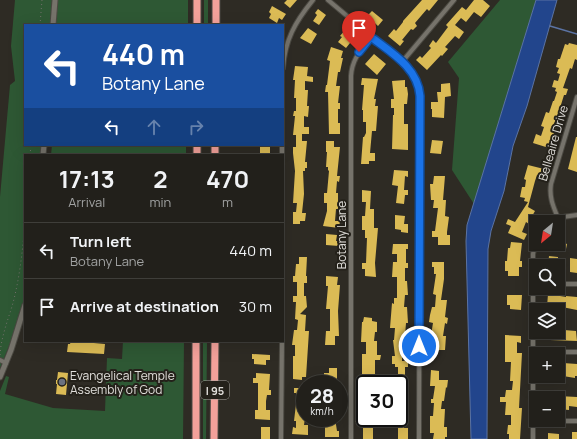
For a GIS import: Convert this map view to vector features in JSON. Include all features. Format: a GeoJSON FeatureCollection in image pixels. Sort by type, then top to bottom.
{"type":"FeatureCollection","features":[{"type":"Feature","properties":{"kind":"highway"},"geometry":{"type":"LineString","coordinates":[[197,24],[198,0]]}},
{"type":"Feature","properties":{"kind":"highway"},"geometry":{"type":"LineString","coordinates":[[216,0],[216,24]]}},
{"type":"Feature","properties":{"kind":"highway","name":"I 95"},"geometry":{"type":"LineString","coordinates":[[196,342],[196,439]]}},
{"type":"Feature","properties":{"kind":"highway","name":"I 95"},"geometry":{"type":"LineString","coordinates":[[214,439],[215,342]]}},
{"type":"Feature","properties":{"kind":"street"},"geometry":{"type":"LineString","coordinates":[[53,24],[54,0]]}},
{"type":"Feature","properties":{"kind":"street"},"geometry":{"type":"LineString","coordinates":[[284,62],[286,49],[292,32],[299,18],[313,0]]}},
{"type":"Feature","properties":{"kind":"street"},"geometry":{"type":"LineString","coordinates":[[328,0],[402,62],[416,78],[419,86],[419,439]]}},
{"type":"Feature","properties":{"kind":"street"},"geometry":{"type":"LineString","coordinates":[[402,62],[454,0]]}},
{"type":"Feature","properties":{"kind":"street","name":"Botany Lane"},"geometry":{"type":"LineString","coordinates":[[351,439],[351,76],[352,65],[356,56],[371,37]]}},
{"type":"Feature","properties":{"kind":"street","name":"Belleaire Drive"},"geometry":{"type":"LineString","coordinates":[[557,215],[551,200],[551,184],[577,97]]}},
{"type":"Feature","properties":{"kind":"street"},"geometry":{"type":"LineString","coordinates":[[565,216],[577,215]]}},
{"type":"Feature","properties":{"kind":"street"},"geometry":{"type":"LineString","coordinates":[[565,284],[577,284]]}},
{"type":"Feature","properties":{"kind":"street"},"geometry":{"type":"LineString","coordinates":[[533,347],[535,295]]}},
{"type":"Feature","properties":{"kind":"street"},"geometry":{"type":"LineString","coordinates":[[0,377],[24,308]]}},
{"type":"Feature","properties":{"kind":"street"},"geometry":{"type":"LineString","coordinates":[[282,342],[282,439]]}},
{"type":"Feature","properties":{"kind":"street"},"geometry":{"type":"LineString","coordinates":[[565,352],[577,352]]}},
{"type":"Feature","properties":{"kind":"street"},"geometry":{"type":"LineString","coordinates":[[0,360],[6,363]]}},
{"type":"Feature","properties":{"kind":"street"},"geometry":{"type":"LineString","coordinates":[[565,421],[577,421]]}},
{"type":"Feature","properties":{"kind":"street"},"geometry":{"type":"LineString","coordinates":[[533,427],[533,439]]}},
{"type":"Feature","properties":{"kind":"path"},"geometry":{"type":"LineString","coordinates":[[40,24],[42,0]]}},
{"type":"Feature","properties":{"kind":"path"},"geometry":{"type":"LineString","coordinates":[[0,355],[21,263],[24,231]]}},
{"type":"Feature","properties":{"kind":"green space"},"geometry":{"type":"Polygon","coordinates":[[[15,0],[52,0],[50,24],[24,24],[24,146],[41,146],[41,154],[24,154],[24,299],[13,336],[0,368],[0,197],[10,85],[15,81],[11,46],[15,0]]]}},
{"type":"Feature","properties":{"kind":"green space"},"geometry":{"type":"Polygon","coordinates":[[[57,0],[188,0],[188,24],[55,24],[57,0]]]}},
{"type":"Feature","properties":{"kind":"green space"},"geometry":{"type":"Polygon","coordinates":[[[204,0],[208,0],[208,24],[204,24],[204,0]]]}},
{"type":"Feature","properties":{"kind":"green space"},"geometry":{"type":"Polygon","coordinates":[[[500,0],[536,0],[474,204],[452,170],[459,78],[448,62],[500,0]]]}},
{"type":"Feature","properties":{"kind":"green space"},"geometry":{"type":"Polygon","coordinates":[[[52,146],[186,146],[186,154],[51,154],[52,146]]]}},
{"type":"Feature","properties":{"kind":"green space"},"geometry":{"type":"Polygon","coordinates":[[[123,342],[184,342],[183,439],[0,439],[0,391],[6,376],[9,377],[5,394],[53,408],[105,411],[107,358],[122,359],[123,342]]]}},
{"type":"Feature","properties":{"kind":"green space"},"geometry":{"type":"Polygon","coordinates":[[[203,342],[207,342],[206,439],[203,439],[203,342]]]}},
{"type":"Feature","properties":{"kind":"water"},"geometry":{"type":"Polygon","coordinates":[[[536,0],[557,0],[527,106],[513,146],[504,191],[491,231],[488,249],[487,439],[471,439],[466,241],[467,225],[536,0]]]}},
{"type":"Feature","properties":{"kind":"building"},"geometry":{"type":"Polygon","coordinates":[[[287,0],[297,0],[290,8],[284,3],[287,0]]]}},
{"type":"Feature","properties":{"kind":"building"},"geometry":{"type":"Polygon","coordinates":[[[422,0],[438,0],[429,11],[427,9],[415,23],[417,26],[413,30],[411,29],[402,40],[404,41],[400,46],[388,36],[394,29],[396,31],[422,0]]]}},
{"type":"Feature","properties":{"kind":"building"},"geometry":{"type":"Polygon","coordinates":[[[474,0],[483,0],[490,6],[481,17],[474,12],[466,22],[461,18],[455,25],[464,32],[459,39],[455,36],[445,47],[448,49],[427,70],[416,60],[420,56],[422,58],[431,48],[429,46],[433,40],[436,43],[448,27],[446,25],[462,7],[466,10],[474,0]]]}},
{"type":"Feature","properties":{"kind":"building"},"geometry":{"type":"Polygon","coordinates":[[[272,6],[286,14],[282,20],[279,18],[277,23],[269,18],[271,14],[269,12],[272,6]]]}},
{"type":"Feature","properties":{"kind":"building"},"geometry":{"type":"Polygon","coordinates":[[[318,9],[326,15],[319,25],[313,21],[317,15],[315,13],[318,9]]]}},
{"type":"Feature","properties":{"kind":"building"},"geometry":{"type":"Polygon","coordinates":[[[372,11],[383,20],[378,26],[367,16],[372,11]]]}},
{"type":"Feature","properties":{"kind":"building"},"geometry":{"type":"Polygon","coordinates":[[[308,28],[317,34],[311,44],[300,38],[308,28]]]}},
{"type":"Feature","properties":{"kind":"building"},"geometry":{"type":"Polygon","coordinates":[[[345,30],[354,38],[346,48],[338,42],[342,37],[340,36],[345,30]]]}},
{"type":"Feature","properties":{"kind":"building"},"geometry":{"type":"Polygon","coordinates":[[[569,43],[577,45],[577,60],[575,59],[572,69],[570,68],[563,88],[568,89],[566,95],[564,95],[560,108],[562,109],[560,114],[558,113],[554,124],[557,125],[549,148],[533,143],[536,134],[541,136],[544,127],[541,126],[546,112],[549,113],[554,101],[557,92],[555,91],[556,88],[552,87],[554,80],[558,81],[560,74],[557,73],[559,68],[556,67],[558,59],[560,59],[565,44],[568,45],[569,43]]]}},
{"type":"Feature","properties":{"kind":"building"},"geometry":{"type":"Polygon","coordinates":[[[331,47],[343,51],[341,58],[343,58],[340,72],[338,72],[336,86],[340,86],[338,103],[340,103],[340,109],[338,109],[338,123],[340,123],[340,134],[329,134],[328,92],[325,92],[330,61],[327,60],[331,47]]]}},
{"type":"Feature","properties":{"kind":"building"},"geometry":{"type":"Polygon","coordinates":[[[374,54],[386,64],[377,75],[365,64],[374,54]]]}},
{"type":"Feature","properties":{"kind":"building"},"geometry":{"type":"Polygon","coordinates":[[[295,66],[308,67],[307,76],[313,77],[313,82],[305,81],[305,90],[308,90],[307,106],[309,106],[308,117],[304,116],[304,127],[309,127],[309,134],[302,134],[302,141],[307,141],[305,162],[307,162],[307,168],[303,171],[304,194],[302,213],[306,213],[305,221],[300,221],[300,224],[293,224],[293,212],[296,212],[297,203],[293,203],[295,171],[293,147],[296,147],[296,135],[293,135],[295,116],[293,116],[294,111],[296,111],[296,98],[294,98],[295,80],[293,80],[295,66]]]}},
{"type":"Feature","properties":{"kind":"building"},"geometry":{"type":"Polygon","coordinates":[[[362,78],[378,79],[374,99],[376,99],[375,106],[378,106],[376,131],[372,131],[370,153],[375,153],[375,161],[369,161],[369,164],[361,164],[363,137],[366,133],[366,122],[363,122],[362,110],[364,85],[361,85],[362,78]]]}},
{"type":"Feature","properties":{"kind":"building"},"geometry":{"type":"Polygon","coordinates":[[[405,80],[405,87],[407,87],[408,94],[407,104],[404,104],[404,124],[408,124],[408,150],[392,149],[394,108],[391,108],[391,99],[394,99],[392,81],[405,80]]]}},
{"type":"Feature","properties":{"kind":"building"},"geometry":{"type":"Polygon","coordinates":[[[450,83],[451,96],[445,97],[444,118],[432,117],[431,102],[438,102],[437,92],[441,92],[441,84],[450,83]]]}},
{"type":"Feature","properties":{"kind":"building"},"geometry":{"type":"Polygon","coordinates":[[[577,137],[577,172],[568,169],[577,137]]]}},
{"type":"Feature","properties":{"kind":"building"},"geometry":{"type":"Polygon","coordinates":[[[432,140],[443,141],[441,154],[430,153],[432,140]]]}},
{"type":"Feature","properties":{"kind":"building"},"geometry":{"type":"Polygon","coordinates":[[[326,141],[334,141],[334,147],[340,147],[337,176],[340,176],[339,182],[337,181],[336,193],[338,193],[338,209],[336,209],[335,221],[340,221],[339,228],[323,226],[327,211],[327,203],[324,203],[324,193],[327,193],[329,171],[328,167],[326,167],[326,141]]]}},
{"type":"Feature","properties":{"kind":"building"},"geometry":{"type":"Polygon","coordinates":[[[260,146],[270,146],[270,153],[260,153],[260,146]]]}},
{"type":"Feature","properties":{"kind":"building"},"geometry":{"type":"Polygon","coordinates":[[[528,165],[544,169],[542,176],[537,175],[535,181],[528,207],[535,211],[533,215],[529,215],[529,224],[526,222],[522,232],[527,234],[524,240],[508,233],[511,226],[506,224],[508,219],[515,222],[528,202],[524,201],[525,198],[520,197],[522,187],[525,187],[526,180],[524,179],[528,165]]]}},
{"type":"Feature","properties":{"kind":"building"},"geometry":{"type":"Polygon","coordinates":[[[394,170],[408,171],[408,177],[405,176],[404,190],[408,190],[408,195],[405,195],[404,204],[396,203],[398,186],[392,185],[394,170]]]}},
{"type":"Feature","properties":{"kind":"building"},"geometry":{"type":"Polygon","coordinates":[[[434,176],[445,176],[443,200],[446,200],[445,216],[449,217],[447,235],[450,235],[450,245],[438,245],[438,237],[432,237],[432,231],[435,231],[438,208],[433,208],[434,200],[431,200],[430,184],[433,184],[434,176]]]}},
{"type":"Feature","properties":{"kind":"building"},"geometry":{"type":"Polygon","coordinates":[[[362,190],[371,191],[370,209],[374,209],[374,228],[378,228],[375,263],[376,277],[365,276],[365,269],[362,269],[362,263],[366,263],[367,238],[365,238],[365,230],[362,230],[362,216],[365,216],[366,202],[362,202],[362,190]]]}},
{"type":"Feature","properties":{"kind":"building"},"geometry":{"type":"Polygon","coordinates":[[[395,215],[405,216],[404,224],[408,224],[408,233],[395,229],[395,215]]]}},
{"type":"Feature","properties":{"kind":"building"},"geometry":{"type":"Polygon","coordinates":[[[326,234],[337,235],[336,241],[339,241],[339,246],[326,245],[326,234]]]}},
{"type":"Feature","properties":{"kind":"building"},"geometry":{"type":"Polygon","coordinates":[[[511,242],[522,243],[520,261],[522,261],[522,267],[519,267],[519,276],[508,276],[508,271],[505,271],[505,261],[507,261],[508,248],[510,248],[511,242]]]}},
{"type":"Feature","properties":{"kind":"building"},"geometry":{"type":"Polygon","coordinates":[[[393,244],[408,244],[408,249],[406,249],[406,263],[408,263],[408,268],[405,268],[405,281],[407,281],[408,295],[405,295],[404,307],[407,307],[408,323],[406,323],[405,336],[408,336],[408,341],[405,341],[405,350],[402,351],[402,361],[408,361],[408,367],[405,367],[405,375],[398,375],[398,367],[395,367],[395,364],[392,364],[392,356],[395,356],[393,340],[395,328],[390,328],[392,303],[394,304],[394,298],[397,298],[397,277],[392,277],[393,262],[397,262],[397,254],[392,254],[393,244]]]}},
{"type":"Feature","properties":{"kind":"building"},"geometry":{"type":"Polygon","coordinates":[[[549,256],[558,257],[558,259],[549,259],[549,256]]]}},
{"type":"Feature","properties":{"kind":"building"},"geometry":{"type":"Polygon","coordinates":[[[299,257],[307,257],[307,283],[304,283],[304,296],[306,296],[307,307],[300,314],[306,315],[305,331],[309,331],[306,375],[296,375],[296,379],[293,379],[293,356],[295,356],[295,345],[292,345],[294,330],[297,330],[298,320],[295,319],[296,302],[293,302],[293,296],[297,296],[297,282],[293,282],[293,276],[295,276],[296,264],[299,264],[299,257]]]}},
{"type":"Feature","properties":{"kind":"building"},"geometry":{"type":"Polygon","coordinates":[[[570,258],[577,259],[577,273],[570,272],[570,258]]]}},
{"type":"Feature","properties":{"kind":"building"},"geometry":{"type":"Polygon","coordinates":[[[432,262],[444,262],[444,279],[441,300],[447,300],[445,317],[448,318],[447,324],[445,323],[443,336],[446,336],[445,350],[433,350],[434,341],[430,341],[433,323],[429,322],[432,307],[435,307],[436,295],[433,294],[436,274],[434,274],[432,262]]]}},
{"type":"Feature","properties":{"kind":"building"},"geometry":{"type":"Polygon","coordinates":[[[326,276],[338,277],[337,285],[340,285],[338,311],[339,336],[335,336],[335,345],[325,345],[326,331],[330,331],[330,309],[326,309],[328,286],[326,286],[326,276]]]}},
{"type":"Feature","properties":{"kind":"building"},"geometry":{"type":"Polygon","coordinates":[[[507,295],[522,295],[521,310],[510,309],[510,305],[507,305],[507,295]]]}},
{"type":"Feature","properties":{"kind":"building"},"geometry":{"type":"Polygon","coordinates":[[[548,295],[577,297],[577,310],[565,308],[565,303],[547,303],[548,295]]]}},
{"type":"Feature","properties":{"kind":"building"},"geometry":{"type":"Polygon","coordinates":[[[364,317],[372,318],[372,321],[377,322],[377,332],[375,332],[374,341],[377,341],[377,355],[381,355],[380,360],[375,360],[375,375],[362,375],[362,354],[366,354],[366,342],[361,342],[364,317]]]}},
{"type":"Feature","properties":{"kind":"building"},"geometry":{"type":"Polygon","coordinates":[[[565,330],[576,331],[577,341],[550,340],[565,339],[565,330]]]}},
{"type":"Feature","properties":{"kind":"building"},"geometry":{"type":"Polygon","coordinates":[[[505,335],[521,336],[521,343],[517,342],[517,353],[522,353],[519,408],[522,408],[520,439],[509,439],[509,434],[507,434],[508,425],[511,425],[511,415],[505,415],[506,402],[500,402],[500,397],[505,397],[506,390],[512,390],[513,381],[510,381],[511,362],[505,362],[505,335]]]}},
{"type":"Feature","properties":{"kind":"building"},"geometry":{"type":"Polygon","coordinates":[[[71,342],[82,342],[105,344],[104,354],[67,352],[68,344],[71,342]]]}},
{"type":"Feature","properties":{"kind":"building"},"geometry":{"type":"Polygon","coordinates":[[[252,354],[270,355],[270,360],[266,360],[266,365],[254,364],[252,354]]]}},
{"type":"Feature","properties":{"kind":"building"},"geometry":{"type":"Polygon","coordinates":[[[565,363],[577,364],[577,376],[575,376],[575,378],[565,376],[565,363]]]}},
{"type":"Feature","properties":{"kind":"building"},"geometry":{"type":"Polygon","coordinates":[[[329,368],[337,368],[337,375],[324,375],[324,373],[329,373],[329,368]]]}},
{"type":"Feature","properties":{"kind":"building"},"geometry":{"type":"Polygon","coordinates":[[[431,370],[439,371],[439,380],[448,380],[441,409],[445,409],[444,427],[447,427],[447,437],[445,437],[445,439],[433,439],[434,433],[430,433],[430,416],[433,416],[434,403],[431,403],[431,399],[433,399],[435,386],[430,386],[431,370]]]}},
{"type":"Feature","properties":{"kind":"building","name":"Evangelical Temple Assembly of God"},"geometry":{"type":"Polygon","coordinates":[[[58,372],[68,373],[66,395],[56,394],[56,380],[58,372]]]}},
{"type":"Feature","properties":{"kind":"building"},"geometry":{"type":"Polygon","coordinates":[[[256,373],[270,374],[269,390],[271,390],[271,395],[267,395],[266,410],[270,410],[270,420],[255,419],[255,410],[258,410],[258,383],[253,383],[253,378],[256,378],[256,373]]]}},
{"type":"Feature","properties":{"kind":"building"},"geometry":{"type":"Polygon","coordinates":[[[565,396],[577,397],[577,407],[569,406],[569,410],[565,410],[565,396]]]}},
{"type":"Feature","properties":{"kind":"building"},"geometry":{"type":"Polygon","coordinates":[[[296,404],[296,421],[294,421],[296,404]]]}},
{"type":"Feature","properties":{"kind":"building"},"geometry":{"type":"Polygon","coordinates":[[[261,427],[270,427],[270,439],[261,439],[261,427]]]}},
{"type":"Feature","properties":{"kind":"building"},"geometry":{"type":"Polygon","coordinates":[[[293,427],[308,427],[308,435],[292,434],[293,427]]]}},
{"type":"Feature","properties":{"kind":"building"},"geometry":{"type":"Polygon","coordinates":[[[325,427],[336,427],[337,431],[339,431],[339,437],[325,437],[325,427]]]}},
{"type":"Feature","properties":{"kind":"building"},"geometry":{"type":"Polygon","coordinates":[[[363,427],[373,427],[373,439],[363,439],[363,427]]]}},
{"type":"Feature","properties":{"kind":"building"},"geometry":{"type":"Polygon","coordinates":[[[398,427],[408,428],[408,439],[398,439],[398,427]]]}},
{"type":"Feature","properties":{"kind":"building"},"geometry":{"type":"Polygon","coordinates":[[[572,432],[577,432],[577,439],[572,439],[572,432]]]}},
{"type":"Feature","properties":{"kind":"building"},"geometry":{"type":"Polygon","coordinates":[[[548,433],[559,434],[559,439],[548,439],[548,433]]]}},
{"type":"Feature","properties":{"kind":"waterway"},"geometry":{"type":"LineString","coordinates":[[550,26],[577,34]]}},
{"type":"Feature","properties":{"kind":"place","name":"Evangelical Temple Assembly of God"},"geometry":{"type":"Point","coordinates":[62,382]}},
{"type":"Feature","properties":{"kind":"route"},"geometry":{"type":"LineString","coordinates":[[359,52],[371,37],[408,67],[414,74],[419,86],[419,346]]}}]}
